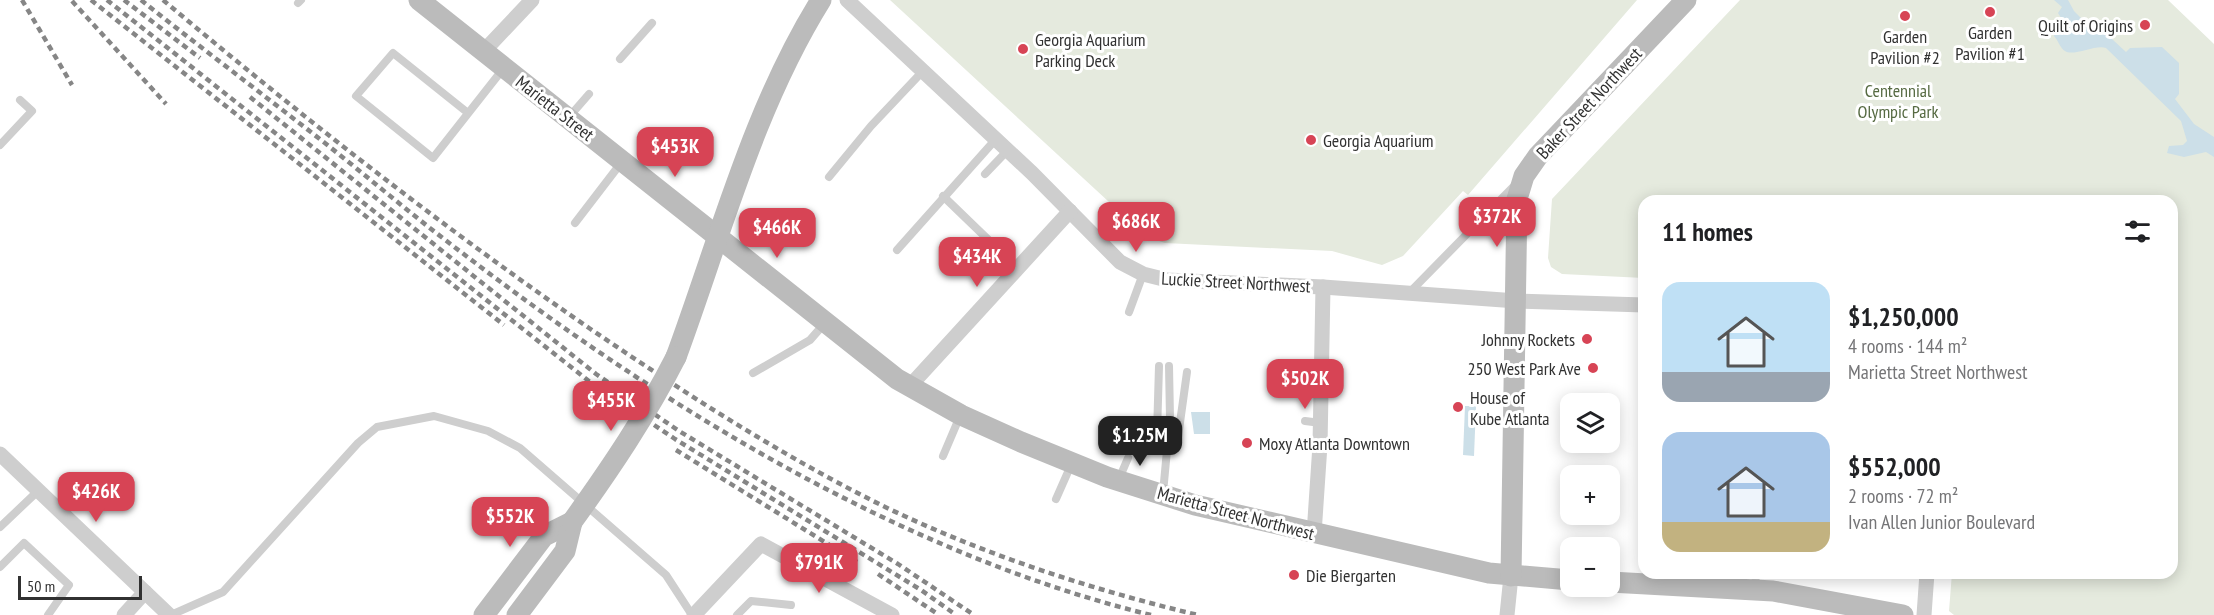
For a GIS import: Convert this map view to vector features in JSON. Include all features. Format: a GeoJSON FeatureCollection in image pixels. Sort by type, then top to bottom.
{"type":"FeatureCollection","features":[{"type":"Feature","properties":{"kind":"main road","name":"Marietta Street"},"geometry":{"type":"LineString","coordinates":[[418,0],[719,238]]}},
{"type":"Feature","properties":{"kind":"main road"},"geometry":{"type":"LineString","coordinates":[[517,615],[565,551],[572,522],[621,453],[676,357],[752,141],[801,33],[820,0]]}},
{"type":"Feature","properties":{"kind":"main road","name":"Baker Street Northwest"},"geometry":{"type":"LineString","coordinates":[[1511,576],[1517,199],[1524,176],[1538,156],[1686,0]]}},
{"type":"Feature","properties":{"kind":"main road","name":"Marietta Street Northwest"},"geometry":{"type":"LineString","coordinates":[[719,238],[909,387],[961,415],[1072,462],[1119,481],[1163,495],[1314,534],[1511,576],[1560,579]]}},
{"type":"Feature","properties":{"kind":"main road"},"geometry":{"type":"LineString","coordinates":[[484,615],[544,536],[572,522]]}},
{"type":"Feature","properties":{"kind":"main road"},"geometry":{"type":"LineString","coordinates":[[1620,582],[1756,581],[1903,615]]}},
{"type":"Feature","properties":{"kind":"street"},"geometry":{"type":"LineString","coordinates":[[483,52],[532,0]]}},
{"type":"Feature","properties":{"kind":"street","name":"Luckie Street Northwest"},"geometry":{"type":"LineString","coordinates":[[847,0],[1008,150],[1120,262],[1143,274],[1167,280],[1323,287],[1517,301],[1638,305]]}},
{"type":"Feature","properties":{"kind":"street"},"geometry":{"type":"LineString","coordinates":[[909,387],[1070,211]]}},
{"type":"Feature","properties":{"kind":"street"},"geometry":{"type":"LineString","coordinates":[[1314,534],[1320,445],[1313,422],[1323,287]]}},
{"type":"Feature","properties":{"kind":"street"},"geometry":{"type":"LineString","coordinates":[[0,454],[170,615]]}},
{"type":"Feature","properties":{"kind":"street"},"geometry":{"type":"LineString","coordinates":[[693,615],[761,544],[892,615]]}},
{"type":"Feature","properties":{"kind":"street","name":"Baker Street Northwest"},"geometry":{"type":"LineString","coordinates":[[1508,615],[1511,576]]}},
{"type":"Feature","properties":{"kind":"street"},"geometry":{"type":"LineString","coordinates":[[1924,615],[1927,579]]}},
{"type":"Feature","properties":{"kind":"street"},"geometry":{"type":"LineString","coordinates":[[124,615],[145,592]]}},
{"type":"Feature","properties":{"kind":"lane"},"geometry":{"type":"LineString","coordinates":[[620,59],[652,23]]}},
{"type":"Feature","properties":{"kind":"lane"},"geometry":{"type":"LineString","coordinates":[[468,113],[393,54],[356,96],[433,158],[504,68]]}},
{"type":"Feature","properties":{"kind":"lane"},"geometry":{"type":"LineString","coordinates":[[829,177],[871,126],[924,70]]}},
{"type":"Feature","properties":{"kind":"lane"},"geometry":{"type":"LineString","coordinates":[[568,118],[589,94]]}},
{"type":"Feature","properties":{"kind":"lane"},"geometry":{"type":"LineString","coordinates":[[0,145],[32,111],[20,100]]}},
{"type":"Feature","properties":{"kind":"lane"},"geometry":{"type":"LineString","coordinates":[[897,249],[996,139]]}},
{"type":"Feature","properties":{"kind":"lane"},"geometry":{"type":"LineString","coordinates":[[985,174],[1008,150]]}},
{"type":"Feature","properties":{"kind":"lane"},"geometry":{"type":"LineString","coordinates":[[574,224],[622,162]]}},
{"type":"Feature","properties":{"kind":"lane"},"geometry":{"type":"LineString","coordinates":[[1409,293],[1524,176]]}},
{"type":"Feature","properties":{"kind":"lane"},"geometry":{"type":"LineString","coordinates":[[943,196],[1002,253]]}},
{"type":"Feature","properties":{"kind":"lane"},"geometry":{"type":"LineString","coordinates":[[1129,312],[1143,274]]}},
{"type":"Feature","properties":{"kind":"lane"},"geometry":{"type":"LineString","coordinates":[[753,373],[810,340],[825,323]]}},
{"type":"Feature","properties":{"kind":"lane"},"geometry":{"type":"LineString","coordinates":[[1159,366],[1157,434],[1169,449]]}},
{"type":"Feature","properties":{"kind":"lane"},"geometry":{"type":"LineString","coordinates":[[1163,495],[1169,449],[1169,366]]}},
{"type":"Feature","properties":{"kind":"lane"},"geometry":{"type":"LineString","coordinates":[[1169,449],[1178,437],[1186,372]]}},
{"type":"Feature","properties":{"kind":"lane"},"geometry":{"type":"LineString","coordinates":[[1170,410],[1180,411]]}},
{"type":"Feature","properties":{"kind":"lane"},"geometry":{"type":"LineString","coordinates":[[943,456],[961,415]]}},
{"type":"Feature","properties":{"kind":"lane"},"geometry":{"type":"LineString","coordinates":[[170,615],[223,592],[358,443],[377,427],[434,416],[488,431],[520,448],[666,575],[693,615]]}},
{"type":"Feature","properties":{"kind":"lane"},"geometry":{"type":"LineString","coordinates":[[1303,445],[1320,445]]}},
{"type":"Feature","properties":{"kind":"lane"},"geometry":{"type":"LineString","coordinates":[[1119,481],[1128,458]]}},
{"type":"Feature","properties":{"kind":"lane"},"geometry":{"type":"LineString","coordinates":[[1056,499],[1072,462]]}},
{"type":"Feature","properties":{"kind":"lane"},"geometry":{"type":"LineString","coordinates":[[0,527],[38,491]]}},
{"type":"Feature","properties":{"kind":"lane"},"geometry":{"type":"LineString","coordinates":[[0,567],[24,543],[69,585],[48,615]]}},
{"type":"Feature","properties":{"kind":"lane"},"geometry":{"type":"LineString","coordinates":[[737,615],[751,600],[791,605]]}},
{"type":"Feature","properties":{"kind":"green space","name":"Georgia Aquarium"},"geometry":{"type":"Polygon","coordinates":[[[890,0],[1637,0],[1468,195],[1463,191],[1403,256],[1382,265],[1332,251],[1165,243],[1147,237],[890,0]]]}},
{"type":"Feature","properties":{"kind":"green space","name":"Centennial Olympic Park"},"geometry":{"type":"Polygon","coordinates":[[[1740,0],[2168,0],[2214,44],[2214,615],[1954,615],[1949,611],[1952,579],[2178,579],[2178,195],[1638,195],[1638,278],[1562,274],[1551,267],[1548,258],[1552,199],[1740,0]]]}},
{"type":"Feature","properties":{"kind":"shaded area"},"geometry":{"type":"Polygon","coordinates":[[[2054,0],[2068,0],[2074,11],[2084,21],[2099,27],[2126,52],[2130,48],[2162,47],[2179,63],[2179,94],[2175,99],[2194,124],[2214,137],[2214,157],[2206,152],[2184,157],[2167,153],[2169,146],[2183,145],[2187,141],[2181,121],[2106,48],[2073,52],[2063,50],[2054,36],[2055,29],[2065,24],[2058,13],[2062,7],[2054,0]]]}},
{"type":"Feature","properties":{"kind":"shaded area"},"geometry":{"type":"Polygon","coordinates":[[[1465,406],[1476,406],[1474,456],[1463,455],[1465,406]]]}},
{"type":"Feature","properties":{"kind":"shaded area"},"geometry":{"type":"Polygon","coordinates":[[[1191,412],[1210,412],[1210,434],[1194,434],[1191,412]]]}},
{"type":"Feature","properties":{"kind":"railway"},"geometry":{"type":"LineString","coordinates":[[22,0],[72,85]]}},
{"type":"Feature","properties":{"kind":"railway"},"geometry":{"type":"LineString","coordinates":[[91,0],[504,325]]}},
{"type":"Feature","properties":{"kind":"railway"},"geometry":{"type":"LineString","coordinates":[[107,0],[590,382],[675,439],[921,590],[956,615]]}},
{"type":"Feature","properties":{"kind":"railway"},"geometry":{"type":"LineString","coordinates":[[124,0],[200,58]]}},
{"type":"Feature","properties":{"kind":"railway"},"geometry":{"type":"LineString","coordinates":[[141,0],[321,140],[425,225],[538,310],[619,366],[702,419],[788,469],[877,514],[967,554],[1058,588],[1151,615]]}},
{"type":"Feature","properties":{"kind":"railway"},"geometry":{"type":"LineString","coordinates":[[163,0],[319,127],[479,250],[624,352],[696,399],[806,465],[919,523],[997,554],[1076,582],[1198,615]]}},
{"type":"Feature","properties":{"kind":"railway"},"geometry":{"type":"LineString","coordinates":[[72,1],[166,104]]}},
{"type":"Feature","properties":{"kind":"railway"},"geometry":{"type":"LineString","coordinates":[[250,97],[596,374],[679,431],[898,564],[974,615]]}},
{"type":"Feature","properties":{"kind":"railway"},"geometry":{"type":"LineString","coordinates":[[676,450],[857,562]]}},
{"type":"Feature","properties":{"kind":"railway"},"geometry":{"type":"LineString","coordinates":[[878,574],[939,615]]}},
{"type":"Feature","properties":{"kind":"place","name":"Garden Pavilion #1"},"geometry":{"type":"Point","coordinates":[1990,12]}},
{"type":"Feature","properties":{"kind":"place","name":"Garden Pavilion #2"},"geometry":{"type":"Point","coordinates":[1905,16]}},
{"type":"Feature","properties":{"kind":"place","name":"Quilt of Origins"},"geometry":{"type":"Point","coordinates":[2145,25]}},
{"type":"Feature","properties":{"kind":"place","name":"Georgia Aquarium Parking Deck"},"geometry":{"type":"Point","coordinates":[1023,49]}},
{"type":"Feature","properties":{"kind":"place","name":"Georgia Aquarium"},"geometry":{"type":"Point","coordinates":[1311,140]}},
{"type":"Feature","properties":{"kind":"place","name":"Johnny Rockets"},"geometry":{"type":"Point","coordinates":[1587,339]}},
{"type":"Feature","properties":{"kind":"place","name":"250 West Park Ave"},"geometry":{"type":"Point","coordinates":[1593,368]}},
{"type":"Feature","properties":{"kind":"place","name":"House of Kube Atlanta"},"geometry":{"type":"Point","coordinates":[1458,407]}},
{"type":"Feature","properties":{"kind":"place","name":"Moxy Atlanta Downtown"},"geometry":{"type":"Point","coordinates":[1247,443]}},
{"type":"Feature","properties":{"kind":"place","name":"Die Biergarten"},"geometry":{"type":"Point","coordinates":[1294,575]}}]}
